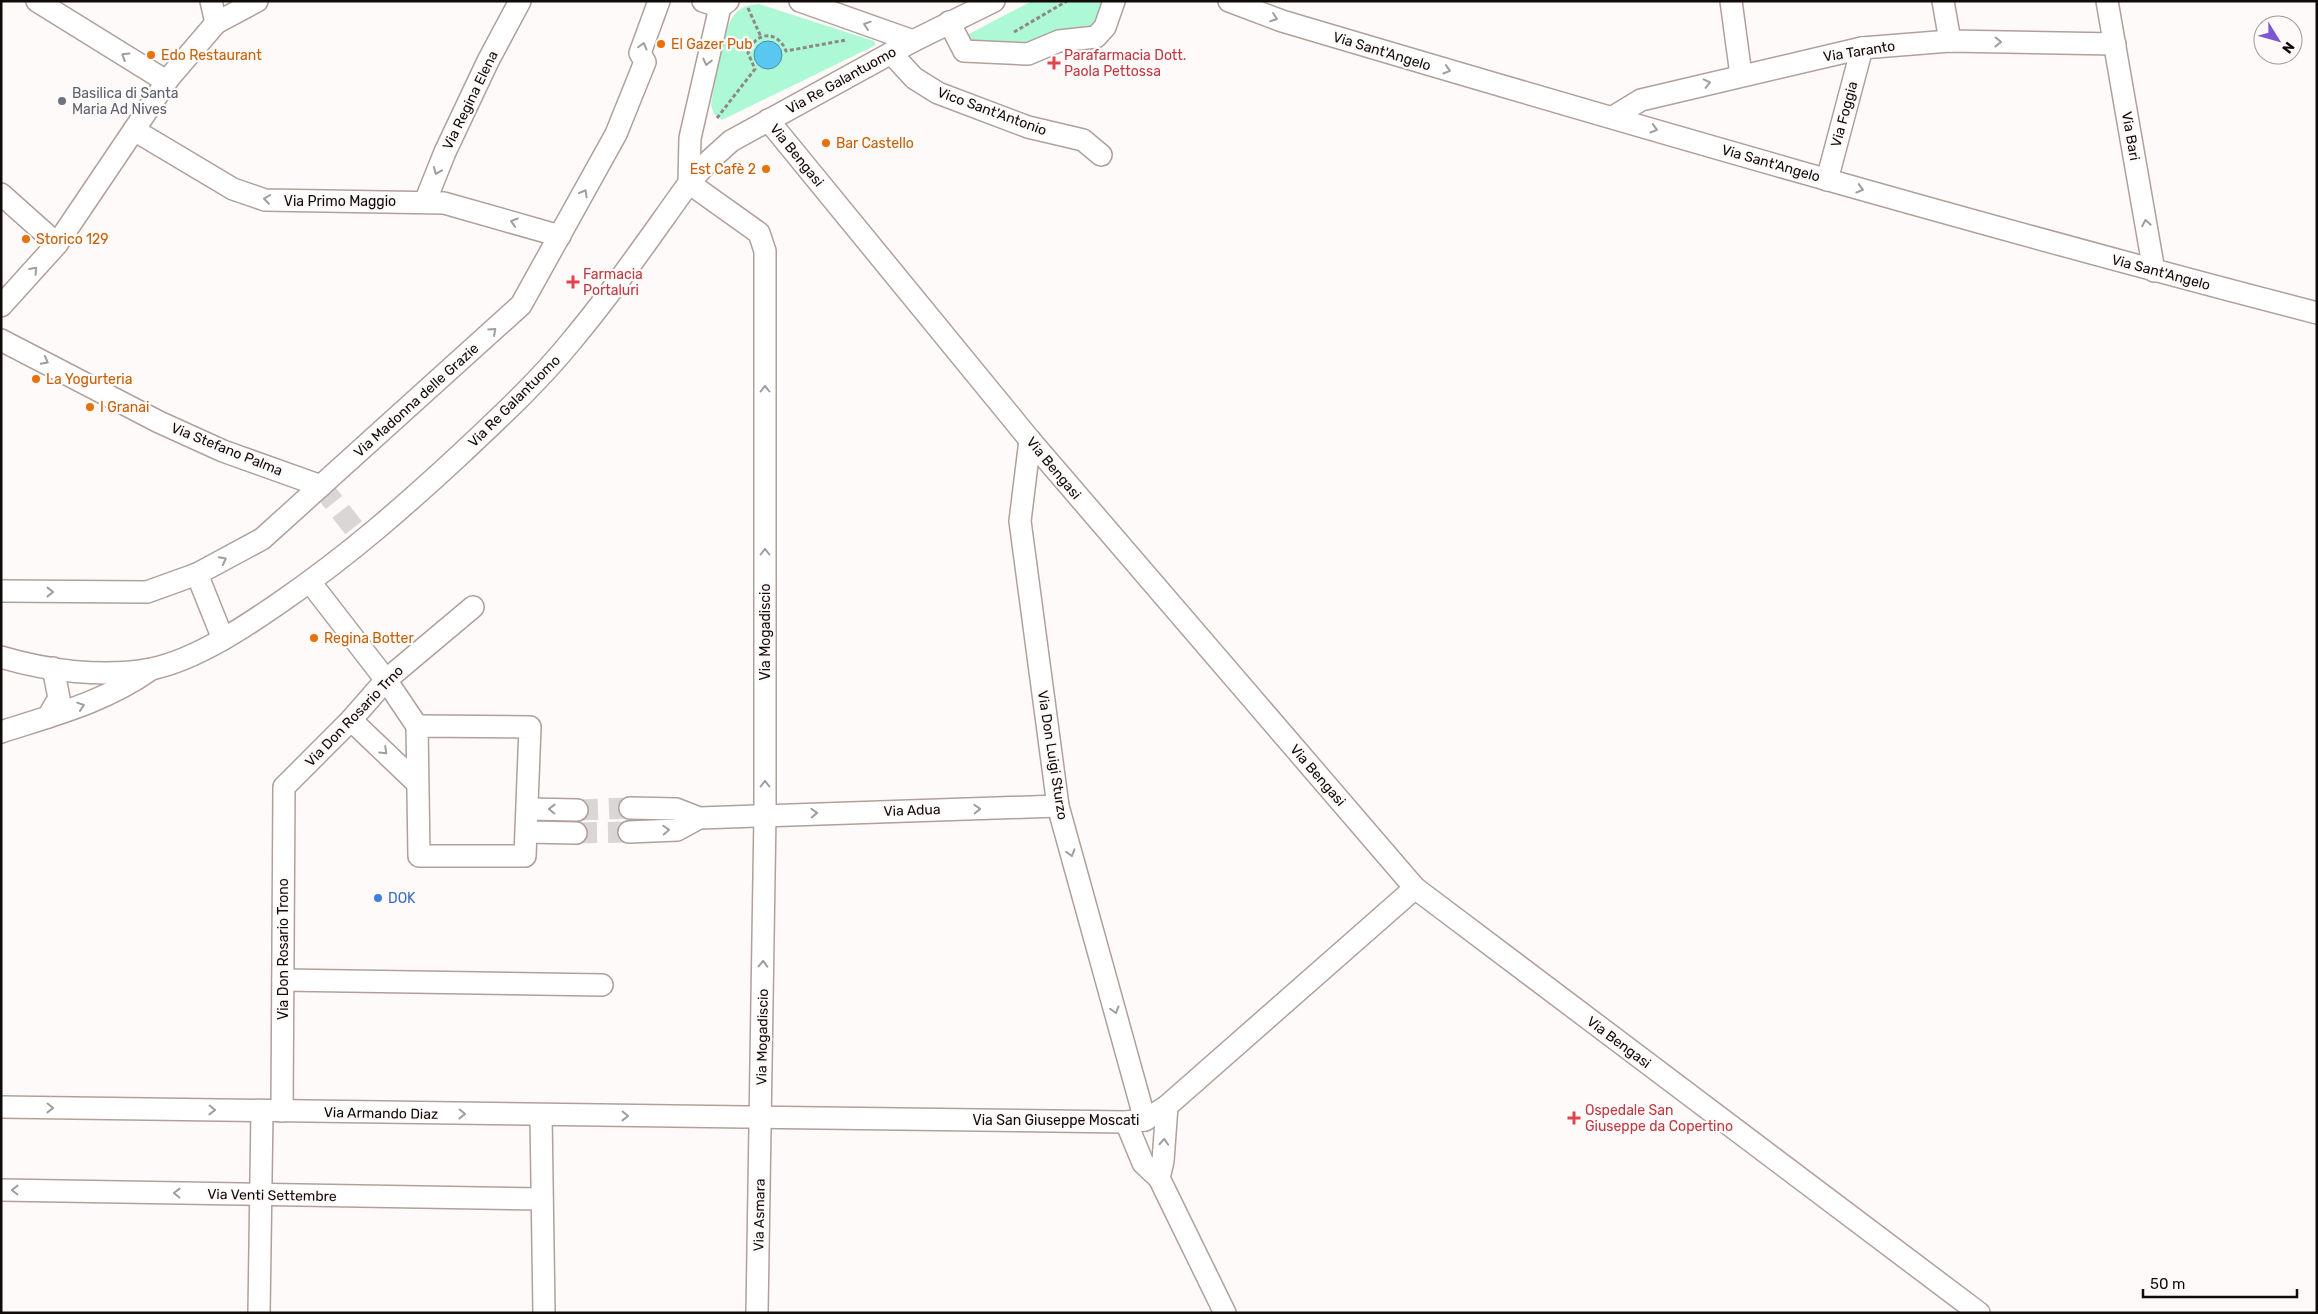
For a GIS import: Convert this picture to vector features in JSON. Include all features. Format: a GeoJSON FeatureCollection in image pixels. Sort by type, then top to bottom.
{"type":"FeatureCollection","features":[{"type":"Feature","properties":{"kind":"street"},"geometry":{"type":"LineString","coordinates":[[37,1],[166,81]]}},
{"type":"Feature","properties":{"kind":"street"},"geometry":{"type":"LineString","coordinates":[[211,1],[216,23]]}},
{"type":"Feature","properties":{"kind":"street"},"geometry":{"type":"LineString","coordinates":[[1,306],[57,244],[166,81],[216,23],[258,1]]}},
{"type":"Feature","properties":{"kind":"street","name":"Via Regina Elena"},"geometry":{"type":"LineString","coordinates":[[425,202],[480,78],[520,1]]}},
{"type":"Feature","properties":{"kind":"street","name":"Via Madonna delle Grazie"},"geometry":{"type":"LineString","coordinates":[[1,592],[147,592],[197,574],[262,539],[521,305],[616,134],[645,62],[640,52],[659,1]]}},
{"type":"Feature","properties":{"kind":"street"},"geometry":{"type":"LineString","coordinates":[[800,1],[913,41]]}},
{"type":"Feature","properties":{"kind":"street","name":"Via Re Galantuomo"},"geometry":{"type":"LineString","coordinates":[[1,657],[53,668],[104,674],[152,669],[224,639],[310,582],[364,541],[409,502],[527,392],[570,343],[689,183],[726,146],[768,120],[949,22],[971,6],[994,1]]}},
{"type":"Feature","properties":{"kind":"street"},"geometry":{"type":"LineString","coordinates":[[949,22],[964,51],[1028,54],[1059,41],[1096,37],[1105,28],[1114,1]]}},
{"type":"Feature","properties":{"kind":"street","name":"Via Sant'Angelo"},"geometry":{"type":"LineString","coordinates":[[1229,1],[1282,21],[1827,180],[2154,271],[2317,313]]}},
{"type":"Feature","properties":{"kind":"street"},"geometry":{"type":"LineString","coordinates":[[1731,1],[1741,75]]}},
{"type":"Feature","properties":{"kind":"street"},"geometry":{"type":"LineString","coordinates":[[1943,1],[1950,41]]}},
{"type":"Feature","properties":{"kind":"street","name":"Via Bari"},"geometry":{"type":"LineString","coordinates":[[2107,1],[2154,271]]}},
{"type":"Feature","properties":{"kind":"street"},"geometry":{"type":"LineString","coordinates":[[689,183],[690,138],[724,4]]}},
{"type":"Feature","properties":{"kind":"street","name":"Via Taranto"},"geometry":{"type":"LineString","coordinates":[[1613,117],[1641,100],[1862,48],[1950,41],[2115,44]]}},
{"type":"Feature","properties":{"kind":"street","name":"Via Foggia"},"geometry":{"type":"LineString","coordinates":[[1827,180],[1862,48]]}},
{"type":"Feature","properties":{"kind":"street","name":"Vico Sant'Antonio"},"geometry":{"type":"LineString","coordinates":[[890,53],[914,78],[938,93],[1028,126],[1082,140],[1101,155]]}},
{"type":"Feature","properties":{"kind":"street","name":"Via Bengasi"},"geometry":{"type":"LineString","coordinates":[[768,120],[1030,440],[1415,888],[1979,1313]]}},
{"type":"Feature","properties":{"kind":"street","name":"Via Primo Maggio"},"geometry":{"type":"LineString","coordinates":[[134,130],[233,188],[266,200],[444,203],[485,213],[560,236]]}},
{"type":"Feature","properties":{"kind":"street"},"geometry":{"type":"LineString","coordinates":[[690,138],[726,146]]}},
{"type":"Feature","properties":{"kind":"street","name":"Via Mogadiscio"},"geometry":{"type":"LineString","coordinates":[[689,183],[759,233],[764,251],[766,814],[761,1118]]}},
{"type":"Feature","properties":{"kind":"street"},"geometry":{"type":"LineString","coordinates":[[1,194],[57,244]]}},
{"type":"Feature","properties":{"kind":"street","name":"Via Stefano Palma"},"geometry":{"type":"LineString","coordinates":[[1,340],[159,422],[215,447],[321,486]]}},
{"type":"Feature","properties":{"kind":"street","name":"Via Don Luigi Sturzo"},"geometry":{"type":"LineString","coordinates":[[1030,440],[1020,521],[1058,806],[1136,1121],[1143,1163],[1159,1178]]}},
{"type":"Feature","properties":{"kind":"street"},"geometry":{"type":"LineString","coordinates":[[197,574],[224,639]]}},
{"type":"Feature","properties":{"kind":"street"},"geometry":{"type":"LineString","coordinates":[[310,582],[386,680],[417,726],[416,782],[419,856],[525,856],[530,727],[417,726]]}},
{"type":"Feature","properties":{"kind":"street","name":"Via Don Rosario Trno"},"geometry":{"type":"LineString","coordinates":[[284,788],[351,720],[386,680],[473,607]]}},
{"type":"Feature","properties":{"kind":"street"},"geometry":{"type":"LineString","coordinates":[[48,717],[59,698],[53,668]]}},
{"type":"Feature","properties":{"kind":"street"},"geometry":{"type":"LineString","coordinates":[[1,732],[100,700],[131,684],[152,669]]}},
{"type":"Feature","properties":{"kind":"street"},"geometry":{"type":"LineString","coordinates":[[351,720],[416,782]]}},
{"type":"Feature","properties":{"kind":"street","name":"Via Don Rosario Trono"},"geometry":{"type":"LineString","coordinates":[[259,1313],[261,1195],[272,1111],[283,980],[284,788]]}},
{"type":"Feature","properties":{"kind":"street","name":"Via Adua"},"geometry":{"type":"LineString","coordinates":[[699,818],[766,814],[1058,806]]}},
{"type":"Feature","properties":{"kind":"street"},"geometry":{"type":"LineString","coordinates":[[630,808],[676,809],[699,818]]}},
{"type":"Feature","properties":{"kind":"street"},"geometry":{"type":"LineString","coordinates":[[528,809],[577,810]]}},
{"type":"Feature","properties":{"kind":"street"},"geometry":{"type":"LineString","coordinates":[[629,832],[677,830],[699,818]]}},
{"type":"Feature","properties":{"kind":"street"},"geometry":{"type":"LineString","coordinates":[[527,832],[576,833]]}},
{"type":"Feature","properties":{"kind":"street","name":"Via San Giuseppe Moscati"},"geometry":{"type":"LineString","coordinates":[[761,1118],[1136,1121],[1167,1106],[1415,888]]}},
{"type":"Feature","properties":{"kind":"street"},"geometry":{"type":"LineString","coordinates":[[283,980],[602,985]]}},
{"type":"Feature","properties":{"kind":"street"},"geometry":{"type":"LineString","coordinates":[[1167,1106],[1163,1161],[1159,1178],[1225,1313]]}},
{"type":"Feature","properties":{"kind":"street","name":"Via Armando Diaz"},"geometry":{"type":"LineString","coordinates":[[1,1107],[761,1118]]}},
{"type":"Feature","properties":{"kind":"street"},"geometry":{"type":"LineString","coordinates":[[541,1115],[544,1313]]}},
{"type":"Feature","properties":{"kind":"street","name":"Via Asmara"},"geometry":{"type":"LineString","coordinates":[[757,1313],[761,1118]]}},
{"type":"Feature","properties":{"kind":"street","name":"Via Venti Settembre"},"geometry":{"type":"LineString","coordinates":[[1,1190],[542,1199]]}},
{"type":"Feature","properties":{"kind":"path"},"geometry":{"type":"LineString","coordinates":[[1011,34],[1068,1]]}},
{"type":"Feature","properties":{"kind":"path"},"geometry":{"type":"LineString","coordinates":[[724,4],[761,37]]}},
{"type":"Feature","properties":{"kind":"path"},"geometry":{"type":"LineString","coordinates":[[726,146],[715,120],[755,68],[748,52],[750,46],[761,37],[773,36],[783,44],[786,51],[853,38],[866,24]]}},
{"type":"Feature","properties":{"kind":"green space"},"geometry":{"type":"Polygon","coordinates":[[[1032,1],[1103,1],[1095,25],[1089,28],[1021,45],[981,49],[966,39],[969,34],[1032,1]]]}},
{"type":"Feature","properties":{"kind":"green space"},"geometry":{"type":"Polygon","coordinates":[[[759,4],[874,41],[876,45],[722,120],[714,114],[711,105],[726,31],[730,21],[740,9],[759,4]]]}},
{"type":"Feature","properties":{"kind":"water"},"geometry":{"type":"Polygon","coordinates":[[[768,41],[778,45],[782,55],[778,65],[768,69],[758,65],[754,55],[758,45],[768,41]]]}},
{"type":"Feature","properties":{"kind":"tunnel"},"geometry":{"type":"LineString","coordinates":[[321,486],[364,541]]}},
{"type":"Feature","properties":{"kind":"tunnel"},"geometry":{"type":"LineString","coordinates":[[577,810],[630,808]]}},
{"type":"Feature","properties":{"kind":"tunnel"},"geometry":{"type":"LineString","coordinates":[[576,833],[629,832]]}},
{"type":"Feature","properties":{"kind":"place","name":"El Gazer Pub"},"geometry":{"type":"Point","coordinates":[661,44]}},
{"type":"Feature","properties":{"kind":"place","name":"Edo Restaurant"},"geometry":{"type":"Point","coordinates":[151,55]}},
{"type":"Feature","properties":{"kind":"place","name":"Parafarmacia Dott. Paola Pettossa"},"geometry":{"type":"Point","coordinates":[1054,63]}},
{"type":"Feature","properties":{"kind":"place","name":"Basilica di Santa Maria Ad Nives"},"geometry":{"type":"Point","coordinates":[62,101]}},
{"type":"Feature","properties":{"kind":"place","name":"Bar Castello"},"geometry":{"type":"Point","coordinates":[826,143]}},
{"type":"Feature","properties":{"kind":"place","name":"Est Cafè 2"},"geometry":{"type":"Point","coordinates":[766,169]}},
{"type":"Feature","properties":{"kind":"place","name":"Storico 129"},"geometry":{"type":"Point","coordinates":[26,239]}},
{"type":"Feature","properties":{"kind":"place","name":"Farmacia Portaluri"},"geometry":{"type":"Point","coordinates":[573,282]}},
{"type":"Feature","properties":{"kind":"place","name":"La Yogurteria"},"geometry":{"type":"Point","coordinates":[36,379]}},
{"type":"Feature","properties":{"kind":"place","name":"I Granai"},"geometry":{"type":"Point","coordinates":[90,407]}},
{"type":"Feature","properties":{"kind":"place","name":"Regina Botter"},"geometry":{"type":"Point","coordinates":[314,638]}},
{"type":"Feature","properties":{"kind":"place","name":"DOK"},"geometry":{"type":"Point","coordinates":[378,898]}},
{"type":"Feature","properties":{"kind":"place","name":"Ospedale San Giuseppe da Copertino"},"geometry":{"type":"Point","coordinates":[1574,1118]}}]}
